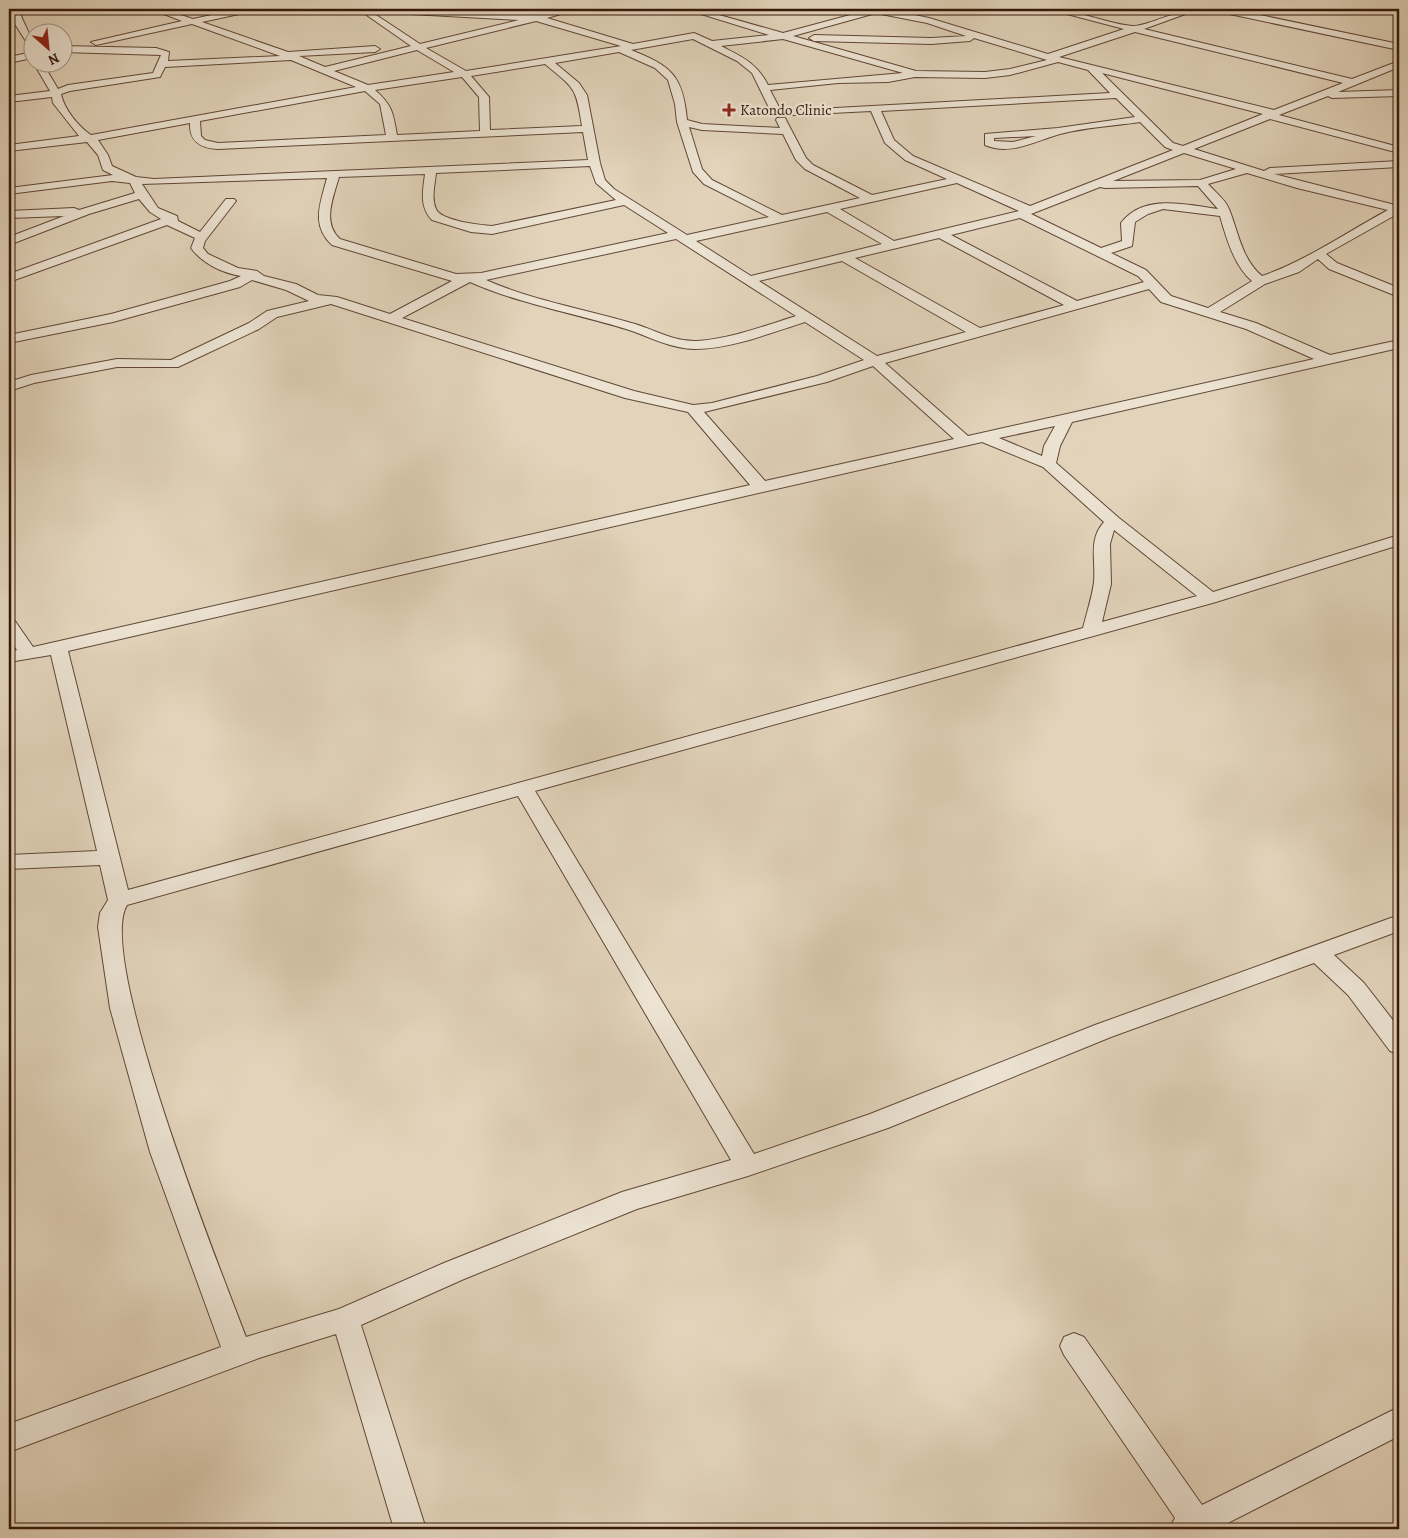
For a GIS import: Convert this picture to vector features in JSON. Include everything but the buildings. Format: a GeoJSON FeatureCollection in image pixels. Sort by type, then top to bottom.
{"type":"FeatureCollection","features":[{"type":"Feature","properties":{"kind":"street"},"geometry":{"type":"LineString","coordinates":[[15,9],[17,21],[22,32]]}},
{"type":"Feature","properties":{"kind":"street"},"geometry":{"type":"LineString","coordinates":[[155,9],[196,21],[291,56],[367,88],[384,104],[388,112],[392,138]]}},
{"type":"Feature","properties":{"kind":"street"},"geometry":{"type":"LineString","coordinates":[[72,47],[250,9]]}},
{"type":"Feature","properties":{"kind":"street"},"geometry":{"type":"LineString","coordinates":[[362,9],[373,12],[413,48],[464,74],[484,97],[486,133]]}},
{"type":"Feature","properties":{"kind":"street"},"geometry":{"type":"LineString","coordinates":[[373,12],[383,9],[537,18]]}},
{"type":"Feature","properties":{"kind":"street"},"geometry":{"type":"LineString","coordinates":[[509,9],[632,46]]}},
{"type":"Feature","properties":{"kind":"street"},"geometry":{"type":"LineString","coordinates":[[325,70],[574,9]]}},
{"type":"Feature","properties":{"kind":"street"},"geometry":{"type":"LineString","coordinates":[[689,9],[787,37],[882,80],[916,74]]}},
{"type":"Feature","properties":{"kind":"street"},"geometry":{"type":"LineString","coordinates":[[868,9],[880,9],[928,21],[977,37],[1092,69],[1270,114],[1399,150]]}},
{"type":"Feature","properties":{"kind":"street"},"geometry":{"type":"LineString","coordinates":[[787,37],[880,9]]}},
{"type":"Feature","properties":{"kind":"street"},"geometry":{"type":"LineString","coordinates":[[1052,9],[1352,82]]}},
{"type":"Feature","properties":{"kind":"street"},"geometry":{"type":"LineString","coordinates":[[764,88],[850,67],[916,74],[985,75],[1010,72],[1054,58],[1131,29],[1195,9]]}},
{"type":"Feature","properties":{"kind":"street"},"geometry":{"type":"LineString","coordinates":[[1220,9],[1399,47]]}},
{"type":"Feature","properties":{"kind":"street"},"geometry":{"type":"LineString","coordinates":[[9,148],[90,138],[367,88],[547,61],[694,36],[725,19]]}},
{"type":"Feature","properties":{"kind":"street"},"geometry":{"type":"LineString","coordinates":[[694,36],[749,64],[756,71],[801,160],[809,167],[871,199]]}},
{"type":"Feature","properties":{"kind":"street"},"geometry":{"type":"LineString","coordinates":[[712,44],[787,37],[931,41],[977,37]]}},
{"type":"Feature","properties":{"kind":"street"},"geometry":{"type":"LineString","coordinates":[[850,67],[866,40]]}},
{"type":"Feature","properties":{"kind":"street"},"geometry":{"type":"LineString","coordinates":[[9,99],[56,93],[68,88],[157,75],[163,64],[163,57],[166,54],[156,51],[72,48]]}},
{"type":"Feature","properties":{"kind":"street"},"geometry":{"type":"LineString","coordinates":[[163,64],[291,56],[356,49],[413,48]]}},
{"type":"Feature","properties":{"kind":"street"},"geometry":{"type":"LineString","coordinates":[[619,48],[658,66],[675,80],[681,102],[683,127],[697,170],[701,176],[782,219]]}},
{"type":"Feature","properties":{"kind":"street"},"geometry":{"type":"LineString","coordinates":[[9,60],[22,57]]}},
{"type":"Feature","properties":{"kind":"street"},"geometry":{"type":"LineString","coordinates":[[547,61],[576,85],[582,95],[594,163],[600,181],[624,202],[875,361],[965,441]]}},
{"type":"Feature","properties":{"kind":"street"},"geometry":{"type":"LineString","coordinates":[[748,280],[1026,212],[1399,64]]}},
{"type":"Feature","properties":{"kind":"street"},"geometry":{"type":"LineString","coordinates":[[1092,69],[1165,142],[1181,150],[1308,188],[1399,209]]}},
{"type":"Feature","properties":{"kind":"street"},"geometry":{"type":"LineString","coordinates":[[42,72],[56,93],[58,103],[80,132],[90,138],[103,155],[107,168],[134,180],[141,195],[164,218],[173,219]]}},
{"type":"Feature","properties":{"kind":"street"},"geometry":{"type":"LineString","coordinates":[[1322,96],[1399,93]]}},
{"type":"Feature","properties":{"kind":"street"},"geometry":{"type":"LineString","coordinates":[[777,114],[1119,95]]}},
{"type":"Feature","properties":{"kind":"street"},"geometry":{"type":"LineString","coordinates":[[875,108],[889,142],[898,151],[1026,212],[1142,274],[1155,289],[1184,306],[1251,326],[1329,360]]}},
{"type":"Feature","properties":{"kind":"street"},"geometry":{"type":"LineString","coordinates":[[195,119],[194,131],[197,140],[209,146],[587,129]]}},
{"type":"Feature","properties":{"kind":"street"},"geometry":{"type":"LineString","coordinates":[[1058,131],[1006,146],[996,146],[989,143],[990,135],[1058,131],[1144,119]]}},
{"type":"Feature","properties":{"kind":"street"},"geometry":{"type":"LineString","coordinates":[[683,127],[786,131]]}},
{"type":"Feature","properties":{"kind":"street"},"geometry":{"type":"LineString","coordinates":[[9,191],[104,178],[154,182],[594,163]]}},
{"type":"Feature","properties":{"kind":"street"},"geometry":{"type":"LineString","coordinates":[[1090,185],[1201,183],[1253,170],[1399,164]]}},
{"type":"Feature","properties":{"kind":"street"},"geometry":{"type":"LineString","coordinates":[[431,170],[428,205],[430,212],[436,216],[482,230],[503,229],[624,202]]}},
{"type":"Feature","properties":{"kind":"street"},"geometry":{"type":"LineString","coordinates":[[334,174],[326,206],[324,226],[330,238],[336,242],[427,270],[469,279],[512,295],[629,326],[684,344],[702,344],[756,332],[806,317]]}},
{"type":"Feature","properties":{"kind":"street"},"geometry":{"type":"LineString","coordinates":[[390,319],[469,279],[782,219],[957,180]]}},
{"type":"Feature","properties":{"kind":"street"},"geometry":{"type":"LineString","coordinates":[[1201,183],[1223,206],[1229,230],[1247,267],[1260,281]]}},
{"type":"Feature","properties":{"kind":"street"},"geometry":{"type":"LineString","coordinates":[[9,240],[84,212],[141,195]]}},
{"type":"Feature","properties":{"kind":"street"},"geometry":{"type":"LineString","coordinates":[[230,202],[202,236],[197,248],[204,257],[235,271],[253,274],[259,279],[290,287],[315,299],[332,300],[630,395],[693,409],[712,407],[822,379],[875,361],[1074,305],[1133,291],[1155,289]]}},
{"type":"Feature","properties":{"kind":"street"},"geometry":{"type":"LineString","coordinates":[[1100,253],[1128,243],[1128,223],[1131,218],[1154,208],[1163,206],[1225,213]]}},
{"type":"Feature","properties":{"kind":"street"},"geometry":{"type":"LineString","coordinates":[[831,209],[892,245]]}},
{"type":"Feature","properties":{"kind":"street"},"geometry":{"type":"LineString","coordinates":[[1209,313],[1234,300],[1260,281],[1295,269],[1399,209]]}},
{"type":"Feature","properties":{"kind":"street"},"geometry":{"type":"LineString","coordinates":[[9,214],[84,212]]}},
{"type":"Feature","properties":{"kind":"street"},"geometry":{"type":"LineString","coordinates":[[173,219],[170,222],[202,236]]}},
{"type":"Feature","properties":{"kind":"street"},"geometry":{"type":"LineString","coordinates":[[9,278],[173,219]]}},
{"type":"Feature","properties":{"kind":"street"},"geometry":{"type":"LineString","coordinates":[[942,234],[1074,305]]}},
{"type":"Feature","properties":{"kind":"street"},"geometry":{"type":"LineString","coordinates":[[1318,254],[1333,266],[1399,293]]}},
{"type":"Feature","properties":{"kind":"street"},"geometry":{"type":"LineString","coordinates":[[844,257],[977,332]]}},
{"type":"Feature","properties":{"kind":"street"},"geometry":{"type":"LineString","coordinates":[[1304,264],[1333,266]]}},
{"type":"Feature","properties":{"kind":"street"},"geometry":{"type":"LineString","coordinates":[[9,265],[28,271]]}},
{"type":"Feature","properties":{"kind":"street"},"geometry":{"type":"LineString","coordinates":[[9,340],[107,320],[235,284],[253,274]]}},
{"type":"Feature","properties":{"kind":"street"},"geometry":{"type":"LineString","coordinates":[[9,387],[31,379],[117,364],[173,364],[254,326],[272,314],[332,300]]}},
{"type":"Feature","properties":{"kind":"street"},"geometry":{"type":"LineString","coordinates":[[9,657],[27,652],[58,648],[760,487],[1399,344]]}},
{"type":"Feature","properties":{"kind":"street"},"geometry":{"type":"LineString","coordinates":[[693,409],[760,487]]}},
{"type":"Feature","properties":{"kind":"street"},"geometry":{"type":"LineString","coordinates":[[1048,464],[1052,446],[1066,419]]}},
{"type":"Feature","properties":{"kind":"street"},"geometry":{"type":"LineString","coordinates":[[983,437],[1048,464],[1114,521],[1210,598]]}},
{"type":"Feature","properties":{"kind":"street"},"geometry":{"type":"LineString","coordinates":[[1091,631],[1103,584],[1101,541],[1104,530],[1114,521]]}},
{"type":"Feature","properties":{"kind":"street"},"geometry":{"type":"LineString","coordinates":[[238,1353],[164,1152],[122,1008],[109,927],[111,913],[119,900],[1210,598],[1399,540]]}},
{"type":"Feature","properties":{"kind":"street"},"geometry":{"type":"LineString","coordinates":[[9,625],[27,652]]}},
{"type":"Feature","properties":{"kind":"street"},"geometry":{"type":"LineString","coordinates":[[58,648],[119,900]]}},
{"type":"Feature","properties":{"kind":"street"},"geometry":{"type":"LineString","coordinates":[[524,788],[748,1166]]}},
{"type":"Feature","properties":{"kind":"street"},"geometry":{"type":"LineString","coordinates":[[9,862],[108,858]]}},
{"type":"Feature","properties":{"kind":"street"},"geometry":{"type":"LineString","coordinates":[[9,1438],[238,1353],[344,1319],[454,1271],[631,1200],[748,1166],[879,1121],[1103,1031],[1399,923]]}},
{"type":"Feature","properties":{"kind":"street"},"geometry":{"type":"LineString","coordinates":[[1318,953],[1356,989],[1399,1045]]}},
{"type":"Feature","properties":{"kind":"street"},"geometry":{"type":"LineString","coordinates":[[344,1319],[410,1529]]}},
{"type":"Feature","properties":{"kind":"street"},"geometry":{"type":"LineString","coordinates":[[1074,1346],[1191,1526],[1399,1421]]}},
{"type":"Feature","properties":{"kind":"place","name":"Katondo Clinic"},"geometry":{"type":"Point","coordinates":[729,110]}}]}
